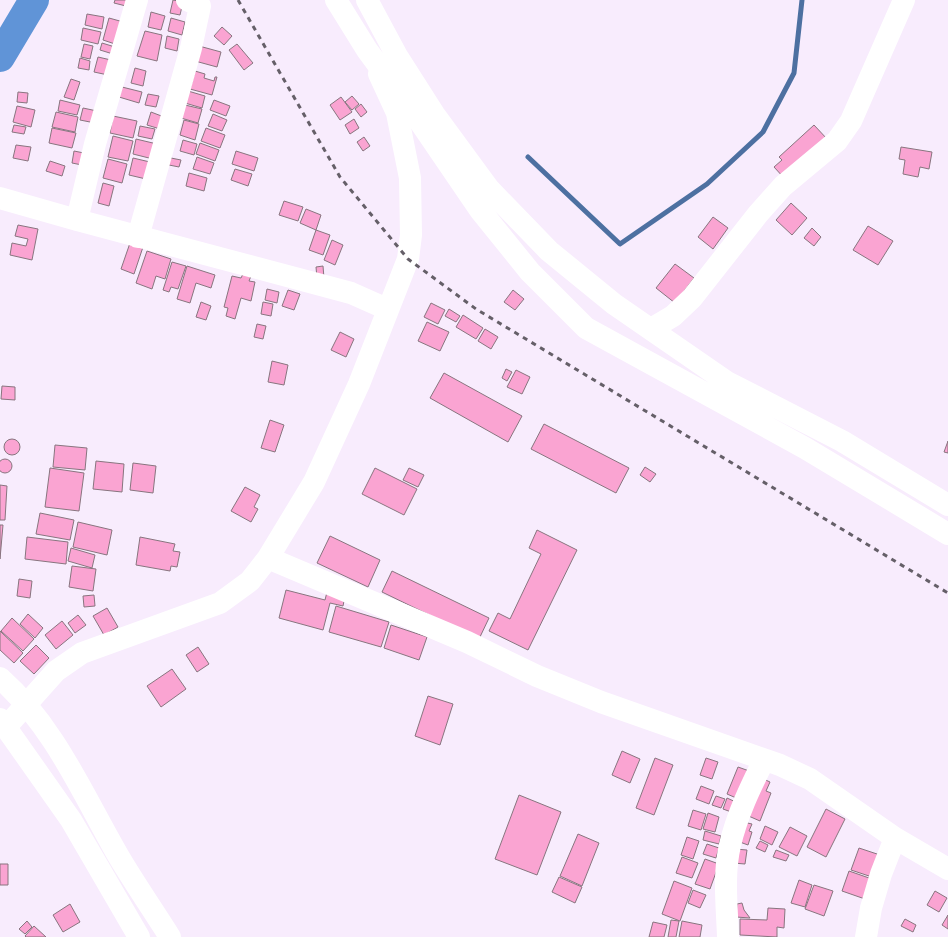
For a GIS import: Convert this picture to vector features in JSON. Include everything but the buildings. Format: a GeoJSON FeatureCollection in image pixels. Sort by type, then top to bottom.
{"type":"FeatureCollection","features":[{"type":"Feature","properties":{"kind":"street"},"geometry":{"type":"LineString","coordinates":[[77,220],[94,144],[137,0]]}},
{"type":"Feature","properties":{"kind":"street"},"geometry":{"type":"LineString","coordinates":[[138,237],[191,48],[200,6],[188,0]]}},
{"type":"Feature","properties":{"kind":"street"},"geometry":{"type":"LineString","coordinates":[[336,0],[367,50],[420,122],[480,210],[530,272],[586,328],[804,448],[948,534]]}},
{"type":"Feature","properties":{"kind":"street"},"geometry":{"type":"LineString","coordinates":[[366,0],[397,56],[426,101],[489,189],[549,251],[614,304],[727,382],[842,441],[948,506]]}},
{"type":"Feature","properties":{"kind":"street"},"geometry":{"type":"LineString","coordinates":[[651,329],[673,316],[692,298],[758,214],[783,186],[837,141],[851,120],[904,0]]}},
{"type":"Feature","properties":{"kind":"street"},"geometry":{"type":"LineString","coordinates":[[139,937],[70,820],[3,723],[26,704],[56,671],[82,653],[220,603],[250,581],[268,558],[314,482],[359,384],[387,309],[408,259],[411,235],[410,178],[396,113],[367,50]]}},
{"type":"Feature","properties":{"kind":"street"},"geometry":{"type":"LineString","coordinates":[[0,198],[138,237],[351,293],[387,309]]}},
{"type":"Feature","properties":{"kind":"street"},"geometry":{"type":"LineString","coordinates":[[268,558],[467,642],[536,676],[601,702],[780,765],[810,779],[895,838],[948,869]]}},
{"type":"Feature","properties":{"kind":"street"},"geometry":{"type":"LineString","coordinates":[[0,678],[26,704],[57,746],[119,857],[170,937]]}},
{"type":"Feature","properties":{"kind":"street"},"geometry":{"type":"LineString","coordinates":[[728,937],[726,874],[729,846],[748,792],[764,760]]}},
{"type":"Feature","properties":{"kind":"street"},"geometry":{"type":"LineString","coordinates":[[867,937],[871,908],[881,874],[895,838]]}},
{"type":"Feature","properties":{"kind":"waterway"},"geometry":{"type":"LineString","coordinates":[[0,57],[34,0]]}},
{"type":"Feature","properties":{"kind":"waterway"},"geometry":{"type":"LineString","coordinates":[[528,157],[620,244],[707,184],[763,132],[794,73],[802,0]]}},
{"type":"Feature","properties":{"kind":"railway"},"geometry":{"type":"LineString","coordinates":[[238,0],[340,177],[408,259],[476,309],[948,593]]}}]}
